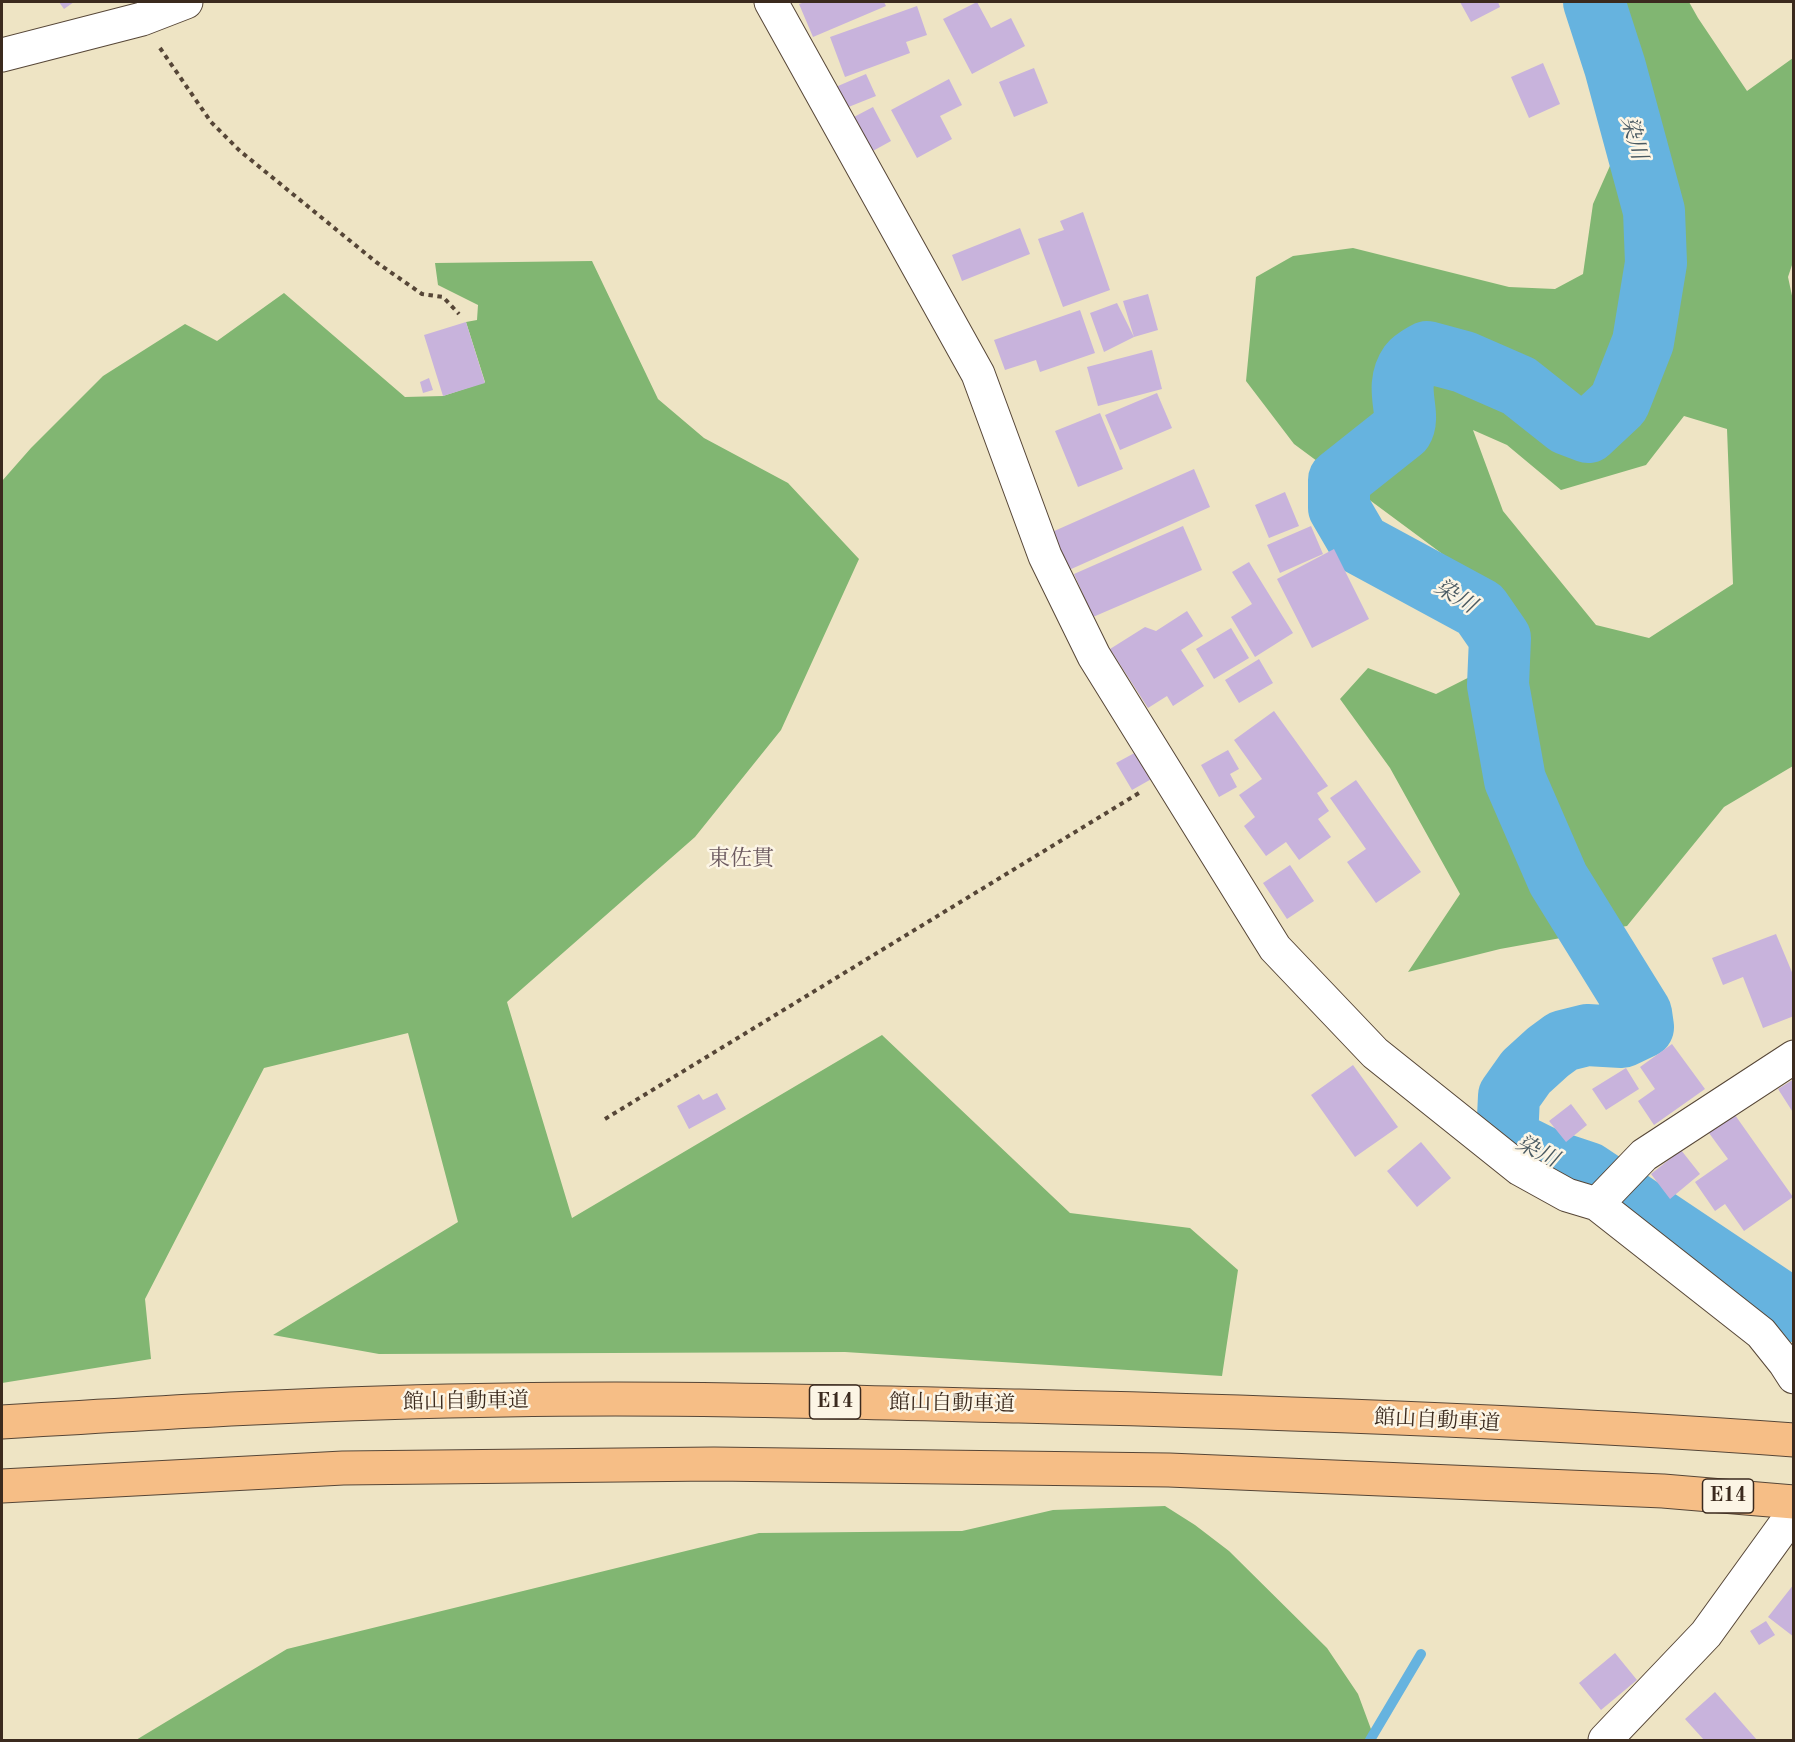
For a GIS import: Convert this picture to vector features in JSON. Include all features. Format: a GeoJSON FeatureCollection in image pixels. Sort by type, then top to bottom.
{"type":"FeatureCollection","features":[{"type":"Feature","properties":{"kind":"highway","name":"館山自動車道"},"geometry":{"type":"LineString","coordinates":[[2,1422],[252,1408],[504,1400],[727,1399],[1198,1410],[1668,1431],[1794,1440]]}},
{"type":"Feature","properties":{"kind":"highway","name":"E14"},"geometry":{"type":"LineString","coordinates":[[2,1486],[343,1468],[714,1464],[1169,1470],[1663,1491],[1792,1514]]}},
{"type":"Feature","properties":{"kind":"street"},"geometry":{"type":"LineString","coordinates":[[2,55],[142,19],[186,2]]}},
{"type":"Feature","properties":{"kind":"street"},"geometry":{"type":"LineString","coordinates":[[771,2],[978,374],[1054,578],[1094,656],[1275,948],[1375,1053],[1520,1169],[1567,1196],[1610,1191],[1644,1155],[1794,1056]]}},
{"type":"Feature","properties":{"kind":"street"},"geometry":{"type":"LineString","coordinates":[[1610,1191],[1761,1333],[1794,1377]]}},
{"type":"Feature","properties":{"kind":"street"},"geometry":{"type":"LineString","coordinates":[[1605,1740],[1706,1634],[1792,1514]]}},
{"type":"Feature","properties":{"kind":"path"},"geometry":{"type":"LineString","coordinates":[[142,19],[211,123],[240,152],[376,262],[422,294],[442,297],[459,314]]}},
{"type":"Feature","properties":{"kind":"path"},"geometry":{"type":"LineString","coordinates":[[605,1119],[1167,775]]}},
{"type":"Feature","properties":{"kind":"green space"},"geometry":{"type":"Polygon","coordinates":[[[1572,2],[1689,2],[1747,91],[1793,58],[1794,259],[1788,277],[1794,305],[1793,766],[1724,807],[1627,926],[1500,949],[1408,972],[1460,894],[1390,768],[1340,699],[1368,668],[1436,694],[1525,649],[1508,606],[1456,564],[1294,444],[1246,381],[1256,277],[1293,256],[1353,248],[1509,287],[1555,289],[1583,274],[1593,204],[1649,78],[1572,2]],[[1684,416],[1646,465],[1561,490],[1507,445],[1473,430],[1503,511],[1596,625],[1649,638],[1733,584],[1727,429],[1684,416]]]}},
{"type":"Feature","properties":{"kind":"green space"},"geometry":{"type":"Polygon","coordinates":[[[592,261],[658,399],[704,438],[788,483],[859,559],[781,730],[695,837],[507,1002],[572,1218],[882,1035],[1070,1213],[1190,1228],[1238,1270],[1222,1376],[845,1352],[379,1354],[273,1335],[458,1222],[408,1033],[264,1068],[145,1299],[151,1359],[2,1383],[2,481],[31,448],[103,376],[185,324],[217,341],[284,293],[405,397],[443,396],[485,382],[466,322],[477,320],[478,305],[438,285],[435,263],[592,261]]]}},
{"type":"Feature","properties":{"kind":"green space"},"geometry":{"type":"Polygon","coordinates":[[[1165,1506],[1229,1551],[1327,1648],[1358,1694],[1375,1740],[136,1740],[287,1649],[759,1533],[962,1531],[1053,1510],[1165,1506]]]}},
{"type":"Feature","properties":{"kind":"building"},"geometry":{"type":"Polygon","coordinates":[[[59,2],[74,2],[64,9],[59,2]]]}},
{"type":"Feature","properties":{"kind":"building"},"geometry":{"type":"Polygon","coordinates":[[[805,2],[884,2],[886,6],[813,37],[799,4],[805,2]]]}},
{"type":"Feature","properties":{"kind":"building"},"geometry":{"type":"Polygon","coordinates":[[[977,2],[991,28],[1011,18],[1025,46],[972,74],[943,19],[977,2]]]}},
{"type":"Feature","properties":{"kind":"building"},"geometry":{"type":"Polygon","coordinates":[[[1460,2],[1498,2],[1500,7],[1471,22],[1460,2]]]}},
{"type":"Feature","properties":{"kind":"building"},"geometry":{"type":"Polygon","coordinates":[[[917,6],[927,35],[906,42],[910,53],[845,77],[830,37],[917,6]]]}},
{"type":"Feature","properties":{"kind":"building"},"geometry":{"type":"Polygon","coordinates":[[[1543,63],[1560,104],[1529,118],[1511,77],[1543,63]]]}},
{"type":"Feature","properties":{"kind":"building"},"geometry":{"type":"Polygon","coordinates":[[[1034,68],[1048,103],[1014,117],[999,82],[1034,68]]]}},
{"type":"Feature","properties":{"kind":"building"},"geometry":{"type":"Polygon","coordinates":[[[866,74],[876,96],[841,110],[831,89],[866,74]]]}},
{"type":"Feature","properties":{"kind":"building"},"geometry":{"type":"Polygon","coordinates":[[[949,79],[962,105],[940,116],[952,139],[917,158],[891,110],[949,79]]]}},
{"type":"Feature","properties":{"kind":"building"},"geometry":{"type":"Polygon","coordinates":[[[873,107],[891,141],[871,152],[852,118],[873,107]]]}},
{"type":"Feature","properties":{"kind":"building"},"geometry":{"type":"Polygon","coordinates":[[[1083,212],[1110,290],[1063,307],[1038,239],[1064,230],[1060,221],[1083,212]]]}},
{"type":"Feature","properties":{"kind":"building"},"geometry":{"type":"Polygon","coordinates":[[[1020,228],[1030,254],[962,281],[952,255],[1020,228]]]}},
{"type":"Feature","properties":{"kind":"building"},"geometry":{"type":"Polygon","coordinates":[[[1148,294],[1158,330],[1134,337],[1123,301],[1148,294]]]}},
{"type":"Feature","properties":{"kind":"building"},"geometry":{"type":"Polygon","coordinates":[[[1117,303],[1134,337],[1104,352],[1090,313],[1117,303]]]}},
{"type":"Feature","properties":{"kind":"building"},"geometry":{"type":"Polygon","coordinates":[[[1080,310],[1095,353],[1040,372],[1036,360],[1005,370],[994,340],[1080,310]]]}},
{"type":"Feature","properties":{"kind":"building"},"geometry":{"type":"Polygon","coordinates":[[[466,322],[485,383],[443,396],[424,335],[466,322]]]}},
{"type":"Feature","properties":{"kind":"building"},"geometry":{"type":"Polygon","coordinates":[[[1152,350],[1162,389],[1098,406],[1087,367],[1152,350]]]}},
{"type":"Feature","properties":{"kind":"building"},"geometry":{"type":"Polygon","coordinates":[[[429,378],[433,390],[423,393],[420,382],[429,378]]]}},
{"type":"Feature","properties":{"kind":"building"},"geometry":{"type":"Polygon","coordinates":[[[1157,393],[1172,428],[1120,450],[1105,415],[1157,393]]]}},
{"type":"Feature","properties":{"kind":"building"},"geometry":{"type":"Polygon","coordinates":[[[1100,413],[1123,469],[1078,487],[1055,431],[1100,413]]]}},
{"type":"Feature","properties":{"kind":"building"},"geometry":{"type":"Polygon","coordinates":[[[1194,469],[1210,507],[1069,570],[1052,532],[1194,469]]]}},
{"type":"Feature","properties":{"kind":"building"},"geometry":{"type":"Polygon","coordinates":[[[1285,492],[1299,526],[1269,538],[1255,505],[1285,492]]]}},
{"type":"Feature","properties":{"kind":"building"},"geometry":{"type":"Polygon","coordinates":[[[1183,526],[1202,570],[1093,617],[1074,574],[1183,526]]]}},
{"type":"Feature","properties":{"kind":"building"},"geometry":{"type":"Polygon","coordinates":[[[1311,526],[1323,554],[1280,573],[1267,545],[1311,526]]]}},
{"type":"Feature","properties":{"kind":"building"},"geometry":{"type":"Polygon","coordinates":[[[1334,549],[1369,619],[1312,648],[1277,579],[1334,549]]]}},
{"type":"Feature","properties":{"kind":"building"},"geometry":{"type":"Polygon","coordinates":[[[1249,562],[1293,633],[1255,657],[1231,617],[1252,604],[1232,572],[1249,562]]]}},
{"type":"Feature","properties":{"kind":"building"},"geometry":{"type":"Polygon","coordinates":[[[1187,611],[1203,636],[1181,650],[1204,686],[1173,706],[1167,696],[1148,708],[1110,649],[1145,627],[1156,631],[1187,611]]]}},
{"type":"Feature","properties":{"kind":"building"},"geometry":{"type":"Polygon","coordinates":[[[1231,628],[1249,658],[1214,679],[1196,649],[1231,628]]]}},
{"type":"Feature","properties":{"kind":"building"},"geometry":{"type":"Polygon","coordinates":[[[1259,659],[1273,683],[1239,703],[1225,680],[1259,659]]]}},
{"type":"Feature","properties":{"kind":"building"},"geometry":{"type":"Polygon","coordinates":[[[1274,711],[1328,786],[1317,793],[1329,811],[1318,819],[1331,837],[1299,860],[1286,842],[1266,856],[1244,826],[1255,817],[1239,795],[1262,779],[1234,740],[1274,711]]]}},
{"type":"Feature","properties":{"kind":"building"},"geometry":{"type":"Polygon","coordinates":[[[1140,750],[1155,777],[1132,790],[1116,763],[1140,750]]]}},
{"type":"Feature","properties":{"kind":"building"},"geometry":{"type":"Polygon","coordinates":[[[1228,750],[1239,769],[1230,774],[1237,787],[1219,797],[1201,765],[1228,750]]]}},
{"type":"Feature","properties":{"kind":"building"},"geometry":{"type":"Polygon","coordinates":[[[1356,780],[1421,872],[1376,903],[1347,862],[1366,849],[1330,798],[1356,780]]]}},
{"type":"Feature","properties":{"kind":"building"},"geometry":{"type":"Polygon","coordinates":[[[1290,865],[1314,901],[1287,919],[1263,883],[1290,865]]]}},
{"type":"Feature","properties":{"kind":"building"},"geometry":{"type":"Polygon","coordinates":[[[1776,934],[1794,977],[1794,1016],[1763,1028],[1743,977],[1723,985],[1712,958],[1776,934]]]}},
{"type":"Feature","properties":{"kind":"building"},"geometry":{"type":"Polygon","coordinates":[[[1672,1044],[1705,1089],[1654,1125],[1638,1101],[1655,1089],[1640,1067],[1672,1044]]]}},
{"type":"Feature","properties":{"kind":"building"},"geometry":{"type":"Polygon","coordinates":[[[1353,1065],[1398,1127],[1355,1157],[1311,1095],[1353,1065]]]}},
{"type":"Feature","properties":{"kind":"building"},"geometry":{"type":"Polygon","coordinates":[[[1626,1068],[1639,1089],[1606,1110],[1592,1089],[1626,1068]]]}},
{"type":"Feature","properties":{"kind":"building"},"geometry":{"type":"Polygon","coordinates":[[[1794,1079],[1794,1114],[1778,1089],[1794,1079]]]}},
{"type":"Feature","properties":{"kind":"building"},"geometry":{"type":"Polygon","coordinates":[[[717,1093],[726,1109],[689,1129],[677,1106],[699,1094],[703,1100],[717,1093]]]}},
{"type":"Feature","properties":{"kind":"building"},"geometry":{"type":"Polygon","coordinates":[[[1571,1104],[1587,1125],[1566,1142],[1549,1121],[1571,1104]]]}},
{"type":"Feature","properties":{"kind":"building"},"geometry":{"type":"Polygon","coordinates":[[[1735,1115],[1793,1197],[1744,1231],[1725,1204],[1715,1211],[1695,1182],[1728,1159],[1709,1133],[1735,1115]]]}},
{"type":"Feature","properties":{"kind":"building"},"geometry":{"type":"Polygon","coordinates":[[[1421,1142],[1451,1178],[1417,1207],[1387,1171],[1421,1142]]]}},
{"type":"Feature","properties":{"kind":"building"},"geometry":{"type":"Polygon","coordinates":[[[1681,1150],[1700,1174],[1670,1199],[1651,1174],[1681,1150]]]}},
{"type":"Feature","properties":{"kind":"building"},"geometry":{"type":"Polygon","coordinates":[[[1794,1584],[1794,1637],[1768,1617],[1794,1584]]]}},
{"type":"Feature","properties":{"kind":"building"},"geometry":{"type":"Polygon","coordinates":[[[1766,1621],[1775,1635],[1759,1645],[1750,1631],[1766,1621]]]}},
{"type":"Feature","properties":{"kind":"building"},"geometry":{"type":"Polygon","coordinates":[[[1615,1653],[1637,1680],[1601,1710],[1579,1683],[1615,1653]]]}},
{"type":"Feature","properties":{"kind":"building"},"geometry":{"type":"Polygon","coordinates":[[[1715,1692],[1757,1740],[1704,1740],[1685,1719],[1715,1692]]]}},
{"type":"Feature","properties":{"kind":"waterway","name":"染川"},"geometry":{"type":"LineString","coordinates":[[1594,2],[1615,67],[1654,211],[1656,263],[1643,342],[1619,403],[1588,432],[1567,424],[1519,386],[1464,362],[1427,352],[1412,362],[1405,373],[1403,382],[1405,424],[1402,430],[1339,480],[1339,508],[1360,544],[1480,609],[1500,638],[1498,685],[1515,780],[1558,879],[1641,1013],[1643,1027],[1622,1037],[1587,1035],[1563,1041],[1526,1072],[1509,1096],[1507,1139],[1549,1160],[1588,1173],[1794,1311]]}},
{"type":"Feature","properties":{"kind":"waterway"},"geometry":{"type":"LineString","coordinates":[[1370,1740],[1421,1654]]}},
{"type":"Feature","properties":{"kind":"district","name":"東佐貫"},"geometry":{"type":"Point","coordinates":[741,859]}}]}
